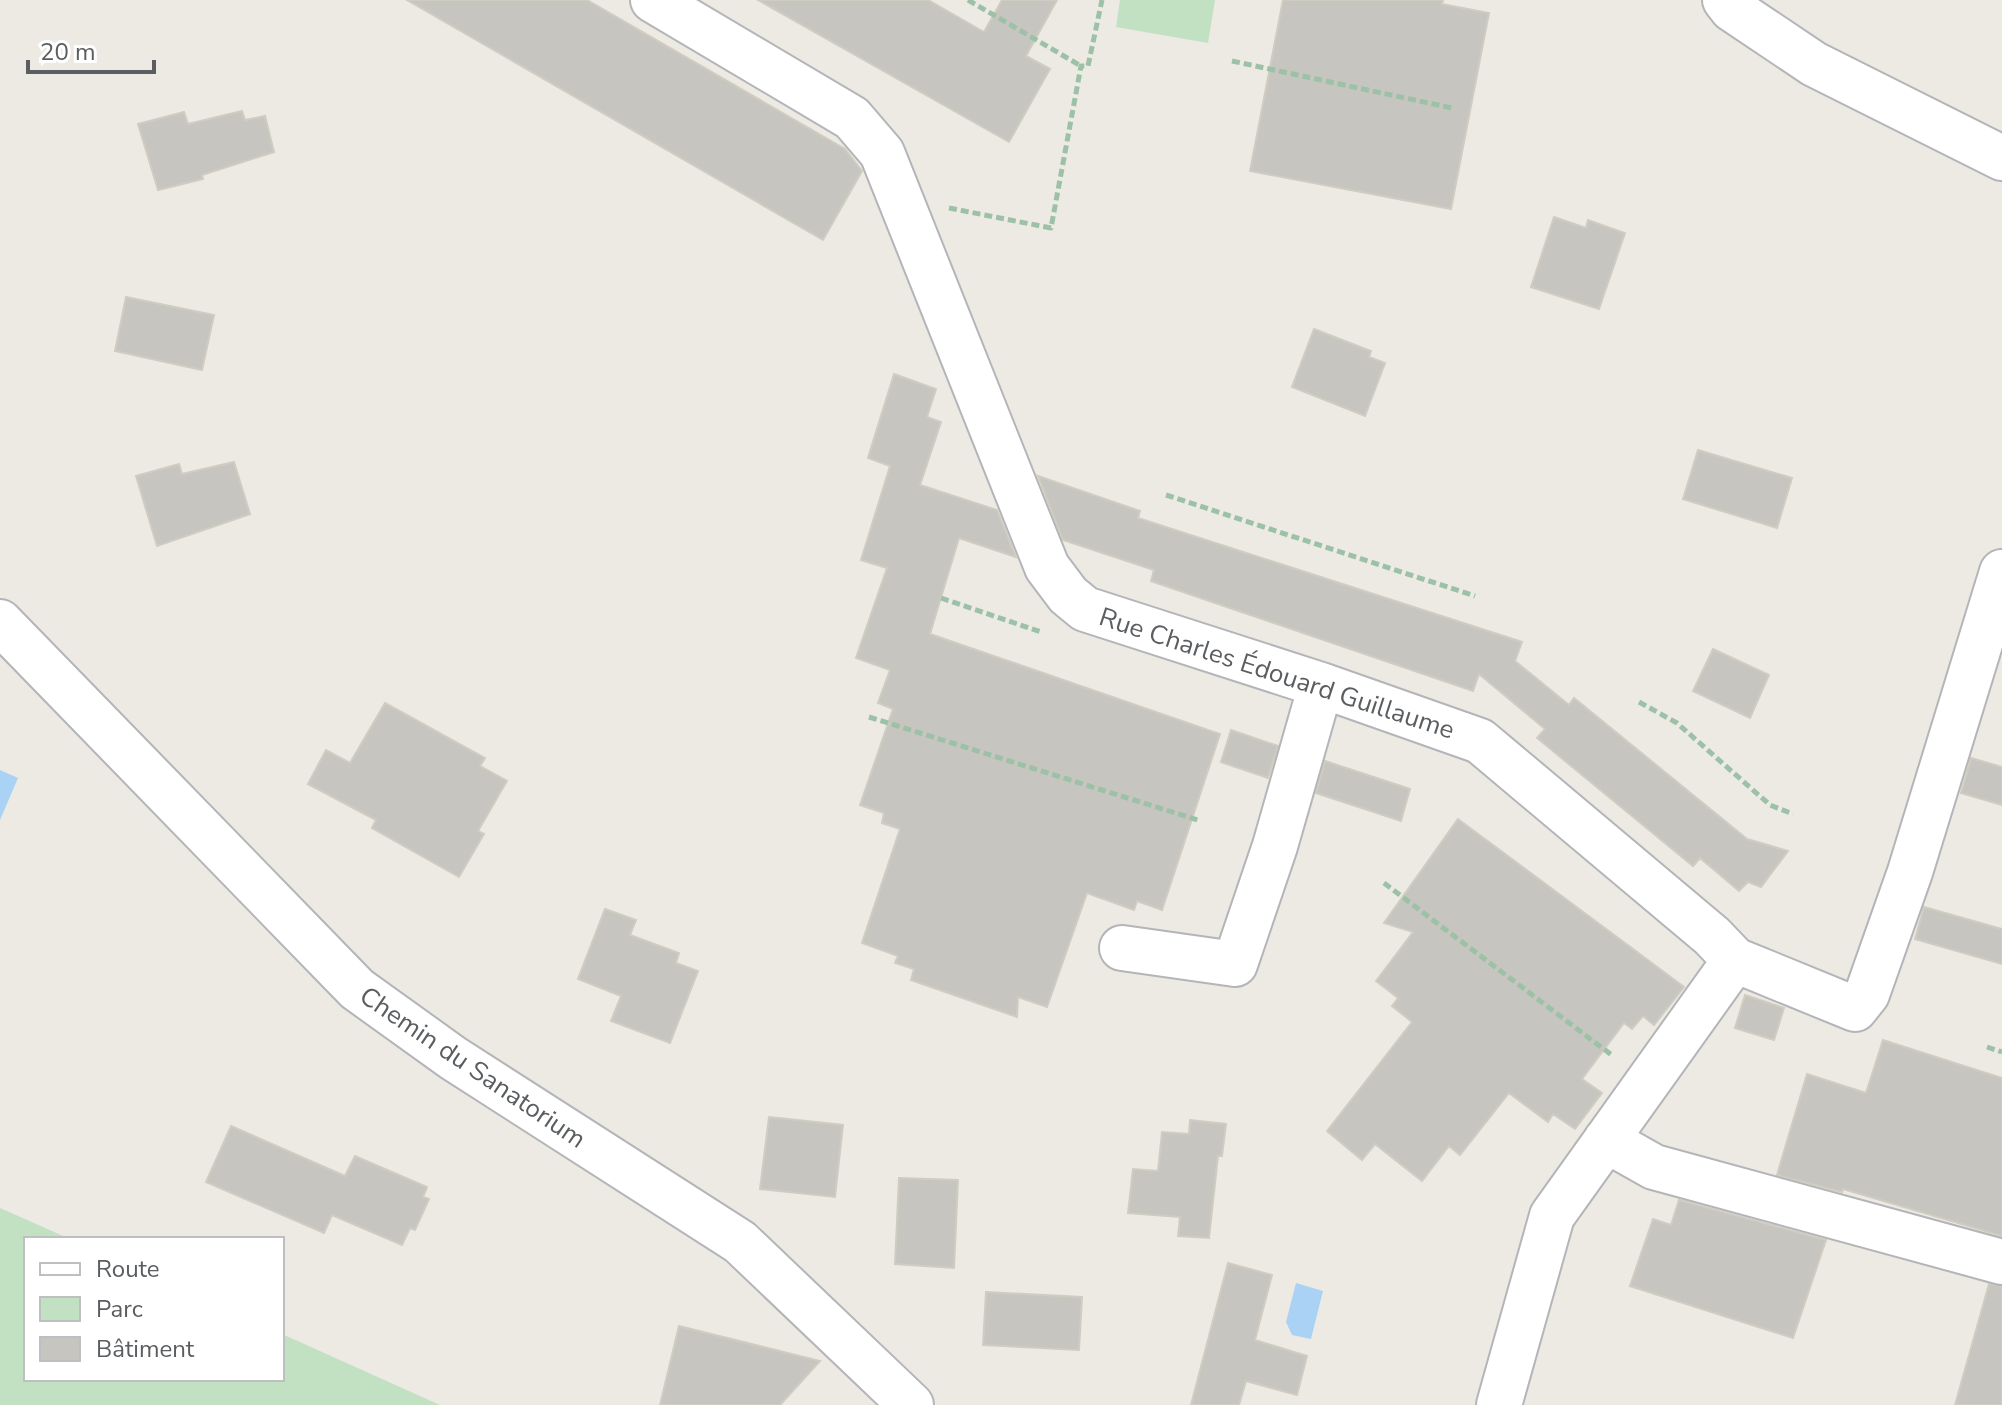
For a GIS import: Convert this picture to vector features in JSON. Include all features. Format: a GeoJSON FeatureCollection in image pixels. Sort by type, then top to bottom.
{"type":"FeatureCollection","features":[{"type":"Feature","properties":{"kind":"street","name":"Rue Charles Édouard Guillaume"},"geometry":{"type":"LineString","coordinates":[[653,0],[852,118],[882,153],[1047,567],[1068,595],[1085,609],[1321,685],[1480,741],[1712,936],[1735,960],[1855,1009],[1867,994],[1910,872],[2002,572]]}},
{"type":"Feature","properties":{"kind":"street"},"geometry":{"type":"LineString","coordinates":[[1725,0],[1732,9],[1814,64],[2002,158]]}},
{"type":"Feature","properties":{"kind":"street","name":"Chemin du Sanatorium"},"geometry":{"type":"LineString","coordinates":[[0,622],[357,989],[453,1058],[740,1242],[911,1405]]}},
{"type":"Feature","properties":{"kind":"street"},"geometry":{"type":"LineString","coordinates":[[1122,948],[1235,964],[1275,846],[1321,685]]}},
{"type":"Feature","properties":{"kind":"street"},"geometry":{"type":"LineString","coordinates":[[1499,1405],[1552,1216],[1735,960]]}},
{"type":"Feature","properties":{"kind":"street"},"geometry":{"type":"LineString","coordinates":[[1606,1140],[1654,1167],[2002,1262]]}},
{"type":"Feature","properties":{"kind":"path"},"geometry":{"type":"LineString","coordinates":[[968,0],[1081,66],[1088,66],[1102,0]]}},
{"type":"Feature","properties":{"kind":"path"},"geometry":{"type":"LineString","coordinates":[[1232,61],[1452,108]]}},
{"type":"Feature","properties":{"kind":"path"},"geometry":{"type":"LineString","coordinates":[[945,207],[1051,228],[1081,66]]}},
{"type":"Feature","properties":{"kind":"path"},"geometry":{"type":"LineString","coordinates":[[1166,495],[1475,596]]}},
{"type":"Feature","properties":{"kind":"path"},"geometry":{"type":"LineString","coordinates":[[1639,702],[1677,723],[1770,805],[1793,814]]}},
{"type":"Feature","properties":{"kind":"path"},"geometry":{"type":"LineString","coordinates":[[869,717],[1201,821]]}},
{"type":"Feature","properties":{"kind":"path"},"geometry":{"type":"LineString","coordinates":[[1384,883],[1647,1082]]}},
{"type":"Feature","properties":{"kind":"path"},"geometry":{"type":"LineString","coordinates":[[1987,1047],[2002,1052]]}},
{"type":"Feature","properties":{"kind":"green space"},"geometry":{"type":"Polygon","coordinates":[[[1120,0],[1215,0],[1208,43],[1116,27],[1120,0]]]}},
{"type":"Feature","properties":{"kind":"green space"},"geometry":{"type":"Polygon","coordinates":[[[0,1208],[65,1237],[24,1237],[24,1381],[284,1381],[284,1335],[440,1405],[0,1405],[0,1208]]]}},
{"type":"Feature","properties":{"kind":"water"},"geometry":{"type":"Polygon","coordinates":[[[0,770],[18,778],[0,820],[0,770]]]}},
{"type":"Feature","properties":{"kind":"water"},"geometry":{"type":"Polygon","coordinates":[[[1296,1283],[1323,1291],[1311,1339],[1292,1335],[1286,1322],[1296,1283]]]}},
{"type":"Feature","properties":{"kind":"building"},"geometry":{"type":"Polygon","coordinates":[[[407,0],[587,0],[845,149],[862,171],[823,240],[407,0]]]}},
{"type":"Feature","properties":{"kind":"building"},"geometry":{"type":"Polygon","coordinates":[[[758,0],[928,0],[984,32],[1002,0],[1057,0],[1026,56],[1050,69],[1009,142],[758,0]]]}},
{"type":"Feature","properties":{"kind":"building"},"geometry":{"type":"Polygon","coordinates":[[[1283,0],[1443,0],[1442,4],[1489,13],[1451,209],[1250,171],[1283,0]]]}},
{"type":"Feature","properties":{"kind":"building"},"geometry":{"type":"Polygon","coordinates":[[[242,111],[245,120],[265,116],[274,152],[202,175],[203,179],[158,190],[138,124],[184,112],[188,124],[242,111]]]}},
{"type":"Feature","properties":{"kind":"building"},"geometry":{"type":"Polygon","coordinates":[[[1554,217],[1586,228],[1588,220],[1625,233],[1599,309],[1531,287],[1554,217]]]}},
{"type":"Feature","properties":{"kind":"building"},"geometry":{"type":"Polygon","coordinates":[[[126,297],[214,315],[202,370],[115,351],[126,297]]]}},
{"type":"Feature","properties":{"kind":"building"},"geometry":{"type":"Polygon","coordinates":[[[1314,329],[1371,351],[1369,357],[1385,363],[1365,416],[1292,387],[1314,329]]]}},
{"type":"Feature","properties":{"kind":"building"},"geometry":{"type":"Polygon","coordinates":[[[894,374],[936,389],[927,417],[941,422],[920,485],[997,510],[1016,557],[959,538],[930,634],[1220,734],[1162,910],[1137,901],[1134,910],[1087,893],[1047,1007],[1018,997],[1017,1017],[911,980],[914,969],[895,963],[898,956],[862,943],[900,829],[882,823],[884,813],[860,805],[893,709],[878,703],[890,670],[856,658],[887,568],[861,560],[890,466],[868,458],[894,374]]]}},
{"type":"Feature","properties":{"kind":"building"},"geometry":{"type":"Polygon","coordinates":[[[1698,450],[1792,478],[1777,528],[1683,499],[1698,450]]]}},
{"type":"Feature","properties":{"kind":"building"},"geometry":{"type":"Polygon","coordinates":[[[234,462],[250,514],[157,546],[136,476],[179,464],[182,474],[234,462]]]}},
{"type":"Feature","properties":{"kind":"building"},"geometry":{"type":"Polygon","coordinates":[[[1038,476],[1140,511],[1138,518],[1522,642],[1515,661],[1569,705],[1574,698],[1747,839],[1788,851],[1761,887],[1748,882],[1739,891],[1700,858],[1693,866],[1537,738],[1545,729],[1479,674],[1473,691],[1151,581],[1154,570],[1063,540],[1038,476]]]}},
{"type":"Feature","properties":{"kind":"building"},"geometry":{"type":"Polygon","coordinates":[[[1713,649],[1769,675],[1750,718],[1693,691],[1713,649]]]}},
{"type":"Feature","properties":{"kind":"building"},"geometry":{"type":"Polygon","coordinates":[[[385,703],[485,758],[480,766],[507,781],[478,831],[484,834],[459,877],[372,828],[376,820],[308,784],[326,750],[350,763],[385,703]]]}},
{"type":"Feature","properties":{"kind":"building"},"geometry":{"type":"Polygon","coordinates":[[[1231,730],[1278,746],[1268,778],[1221,762],[1231,730]]]}},
{"type":"Feature","properties":{"kind":"building"},"geometry":{"type":"Polygon","coordinates":[[[1971,758],[2002,767],[2002,805],[1961,793],[1971,758]]]}},
{"type":"Feature","properties":{"kind":"building"},"geometry":{"type":"Polygon","coordinates":[[[1325,761],[1410,789],[1401,821],[1316,793],[1325,761]]]}},
{"type":"Feature","properties":{"kind":"building"},"geometry":{"type":"Polygon","coordinates":[[[1458,819],[1684,987],[1654,1025],[1643,1016],[1632,1029],[1624,1023],[1582,1079],[1602,1093],[1575,1129],[1553,1114],[1548,1122],[1509,1093],[1460,1155],[1449,1146],[1422,1181],[1375,1144],[1362,1160],[1327,1131],[1412,1022],[1392,1006],[1398,998],[1376,981],[1413,932],[1384,923],[1458,819]]]}},
{"type":"Feature","properties":{"kind":"building"},"geometry":{"type":"Polygon","coordinates":[[[1924,907],[2002,929],[2002,964],[1915,939],[1924,907]]]}},
{"type":"Feature","properties":{"kind":"building"},"geometry":{"type":"Polygon","coordinates":[[[605,909],[636,920],[630,935],[679,953],[676,963],[698,971],[670,1043],[611,1021],[621,996],[578,979],[605,909]]]}},
{"type":"Feature","properties":{"kind":"building"},"geometry":{"type":"Polygon","coordinates":[[[1745,995],[1784,1008],[1774,1040],[1735,1028],[1745,995]]]}},
{"type":"Feature","properties":{"kind":"building"},"geometry":{"type":"Polygon","coordinates":[[[1883,1040],[2002,1078],[2002,1236],[1843,1189],[1842,1192],[1777,1175],[1807,1074],[1866,1093],[1883,1040]]]}},
{"type":"Feature","properties":{"kind":"building"},"geometry":{"type":"Polygon","coordinates":[[[769,1117],[843,1125],[835,1197],[760,1189],[769,1117]]]}},
{"type":"Feature","properties":{"kind":"building"},"geometry":{"type":"Polygon","coordinates":[[[1190,1120],[1226,1124],[1222,1156],[1218,1156],[1209,1238],[1178,1236],[1180,1217],[1128,1213],[1133,1169],[1158,1171],[1162,1132],[1189,1134],[1190,1120]]]}},
{"type":"Feature","properties":{"kind":"building"},"geometry":{"type":"Polygon","coordinates":[[[231,1126],[345,1176],[355,1156],[427,1187],[423,1197],[429,1199],[415,1230],[410,1228],[402,1245],[332,1215],[324,1233],[206,1182],[231,1126]]]}},
{"type":"Feature","properties":{"kind":"building"},"geometry":{"type":"Polygon","coordinates":[[[899,1178],[958,1180],[954,1268],[895,1264],[899,1178]]]}},
{"type":"Feature","properties":{"kind":"building"},"geometry":{"type":"Polygon","coordinates":[[[1679,1200],[1826,1240],[1793,1338],[1630,1286],[1653,1219],[1671,1225],[1679,1200]]]}},
{"type":"Feature","properties":{"kind":"building"},"geometry":{"type":"Polygon","coordinates":[[[1228,1263],[1272,1275],[1255,1340],[1307,1356],[1297,1395],[1246,1381],[1239,1405],[1191,1405],[1228,1263]]]}},
{"type":"Feature","properties":{"kind":"building"},"geometry":{"type":"Polygon","coordinates":[[[1989,1284],[2002,1286],[2002,1405],[1955,1405],[1989,1284]]]}},
{"type":"Feature","properties":{"kind":"building"},"geometry":{"type":"Polygon","coordinates":[[[986,1292],[1082,1297],[1079,1350],[983,1345],[986,1292]]]}},
{"type":"Feature","properties":{"kind":"building"},"geometry":{"type":"Polygon","coordinates":[[[679,1326],[820,1361],[780,1405],[660,1405],[679,1326]]]}}]}
